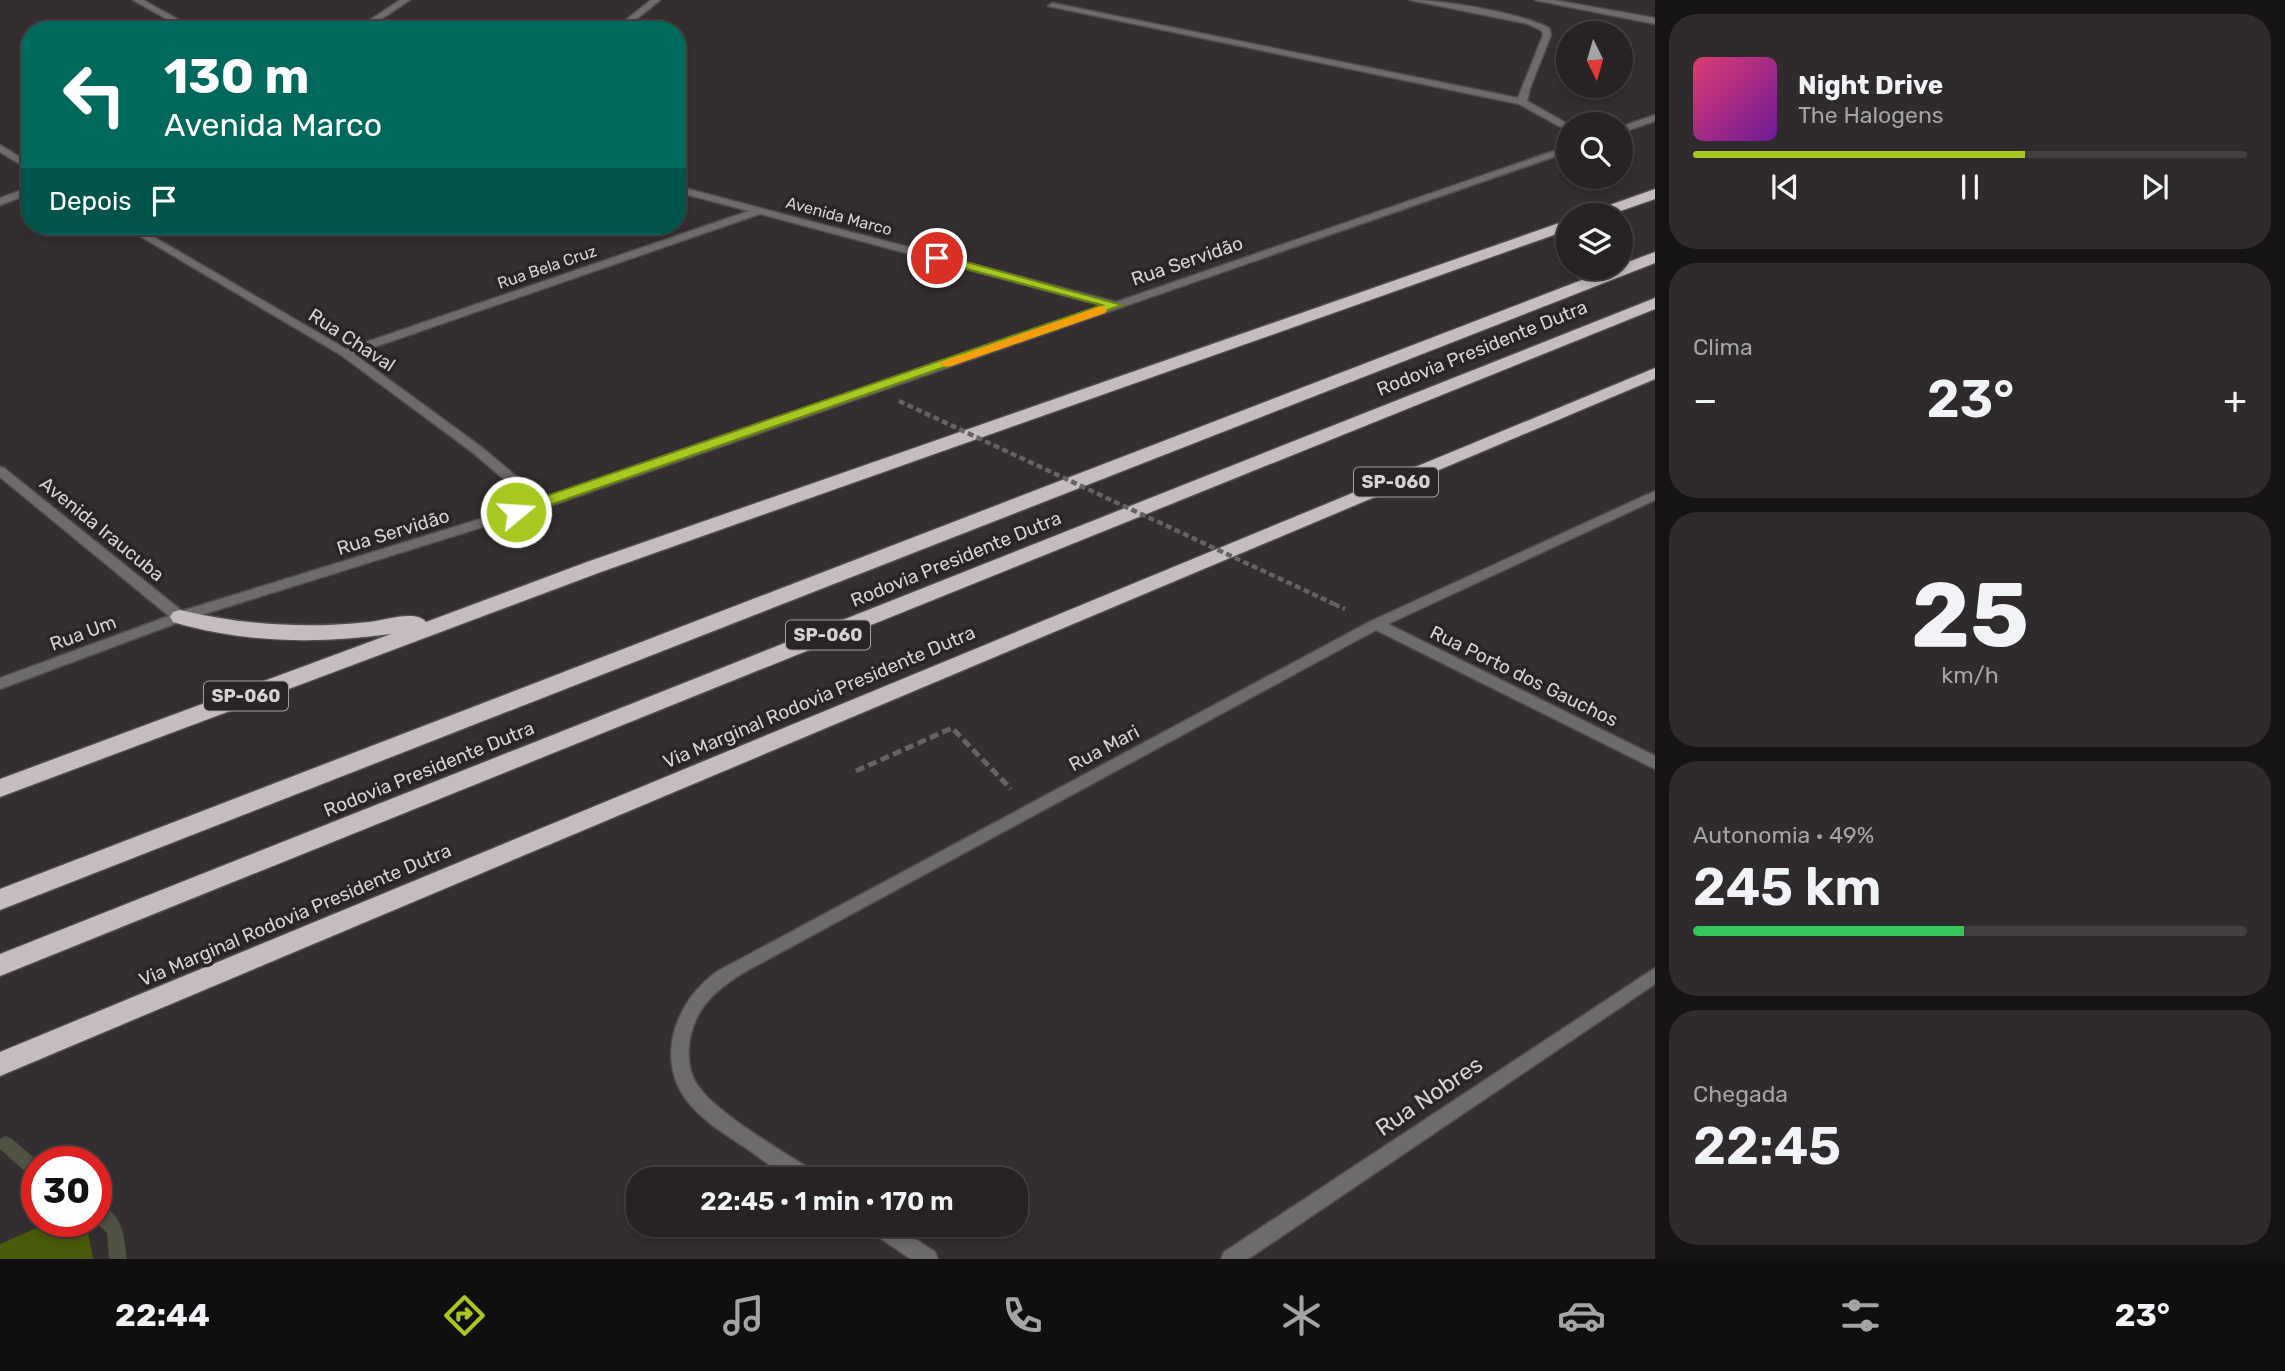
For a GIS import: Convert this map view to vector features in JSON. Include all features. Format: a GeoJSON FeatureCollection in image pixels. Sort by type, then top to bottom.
{"type":"FeatureCollection","features":[{"type":"Feature","properties":{"kind":"highway"},"geometry":{"type":"LineString","coordinates":[[1629,203],[1655,194]]}},
{"type":"Feature","properties":{"kind":"highway","name":"SP-060"},"geometry":{"type":"LineString","coordinates":[[0,788],[493,604],[1556,229]]}},
{"type":"Feature","properties":{"kind":"highway","name":"Rodovia Presidente Dutra"},"geometry":{"type":"LineString","coordinates":[[0,900],[1655,257]]}},
{"type":"Feature","properties":{"kind":"highway","name":"Rodovia Presidente Dutra"},"geometry":{"type":"LineString","coordinates":[[0,965],[1655,303]]}},
{"type":"Feature","properties":{"kind":"highway","name":"Via Marginal Rodovia Presidente Dutra"},"geometry":{"type":"LineString","coordinates":[[0,1064],[1655,373]]}},
{"type":"Feature","properties":{"kind":"highway"},"geometry":{"type":"LineString","coordinates":[[180,617],[244,630],[294,634],[388,628],[493,604]]}},
{"type":"Feature","properties":{"kind":"street"},"geometry":{"type":"LineString","coordinates":[[373,21],[406,0]]}},
{"type":"Feature","properties":{"kind":"street"},"geometry":{"type":"LineString","coordinates":[[629,21],[656,0]]}},
{"type":"Feature","properties":{"kind":"street"},"geometry":{"type":"LineString","coordinates":[[1414,0],[1531,22],[1546,30],[1547,35],[1522,102]]}},
{"type":"Feature","properties":{"kind":"street"},"geometry":{"type":"LineString","coordinates":[[1539,0],[1655,21]]}},
{"type":"Feature","properties":{"kind":"street"},"geometry":{"type":"LineString","coordinates":[[145,2],[178,21]]}},
{"type":"Feature","properties":{"kind":"street"},"geometry":{"type":"LineString","coordinates":[[1052,6],[1522,102],[1556,121]]}},
{"type":"Feature","properties":{"kind":"street"},"geometry":{"type":"LineString","coordinates":[[1633,126],[1655,118]]}},
{"type":"Feature","properties":{"kind":"street"},"geometry":{"type":"LineString","coordinates":[[0,148],[21,161]]}},
{"type":"Feature","properties":{"kind":"street","name":"Rua Servidão"},"geometry":{"type":"LineString","coordinates":[[180,617],[542,504],[1556,153]]}},
{"type":"Feature","properties":{"kind":"street","name":"Avenida Marco"},"geometry":{"type":"LineString","coordinates":[[686,191],[1115,305]]}},
{"type":"Feature","properties":{"kind":"street"},"geometry":{"type":"LineString","coordinates":[[0,202],[21,194]]}},
{"type":"Feature","properties":{"kind":"street","name":"Rua Bela Cruz"},"geometry":{"type":"LineString","coordinates":[[345,353],[759,211]]}},
{"type":"Feature","properties":{"kind":"street","name":"Rua Chaval"},"geometry":{"type":"LineString","coordinates":[[143,235],[345,353],[476,449],[542,504]]}},
{"type":"Feature","properties":{"kind":"street","name":"Avenida Iraucuba"},"geometry":{"type":"LineString","coordinates":[[0,471],[180,617]]}},
{"type":"Feature","properties":{"kind":"street","name":"Rua Mari"},"geometry":{"type":"LineString","coordinates":[[792,1167],[712,1112],[690,1090],[678,1056],[682,1024],[710,986],[1031,809],[1376,624],[1655,495]]}},
{"type":"Feature","properties":{"kind":"street","name":"Rua Um"},"geometry":{"type":"LineString","coordinates":[[0,684],[180,617]]}},
{"type":"Feature","properties":{"kind":"street","name":"Rua Porto dos Gauchos"},"geometry":{"type":"LineString","coordinates":[[1376,624],[1655,763]]}},
{"type":"Feature","properties":{"kind":"street","name":"Rua Nobres"},"geometry":{"type":"LineString","coordinates":[[1231,1259],[1655,975]]}},
{"type":"Feature","properties":{"kind":"street"},"geometry":{"type":"LineString","coordinates":[[896,1237],[928,1259]]}},
{"type":"Feature","properties":{"kind":"path"},"geometry":{"type":"LineString","coordinates":[[899,401],[1334,604]]}},
{"type":"Feature","properties":{"kind":"path"},"geometry":{"type":"LineString","coordinates":[[856,771],[952,728],[1031,809]]}},
{"type":"Feature","properties":{"kind":"green space"},"geometry":{"type":"Polygon","coordinates":[[[21,1235],[21,1237],[89,1237],[93,1259],[0,1259],[0,1244],[21,1235]]]}},
{"type":"Feature","properties":{"kind":"waterway"},"geometry":{"type":"LineString","coordinates":[[6,1144],[21,1157]]}},
{"type":"Feature","properties":{"kind":"waterway"},"geometry":{"type":"LineString","coordinates":[[112,1226],[115,1229],[118,1259]]}},
{"type":"Feature","properties":{"kind":"slow traffic"},"geometry":{"type":"LineString","coordinates":[[946,363],[1101,310]]}},
{"type":"Feature","properties":{"kind":"route"},"geometry":{"type":"LineString","coordinates":[[516,512],[1115,305],[937,258]]}}]}
